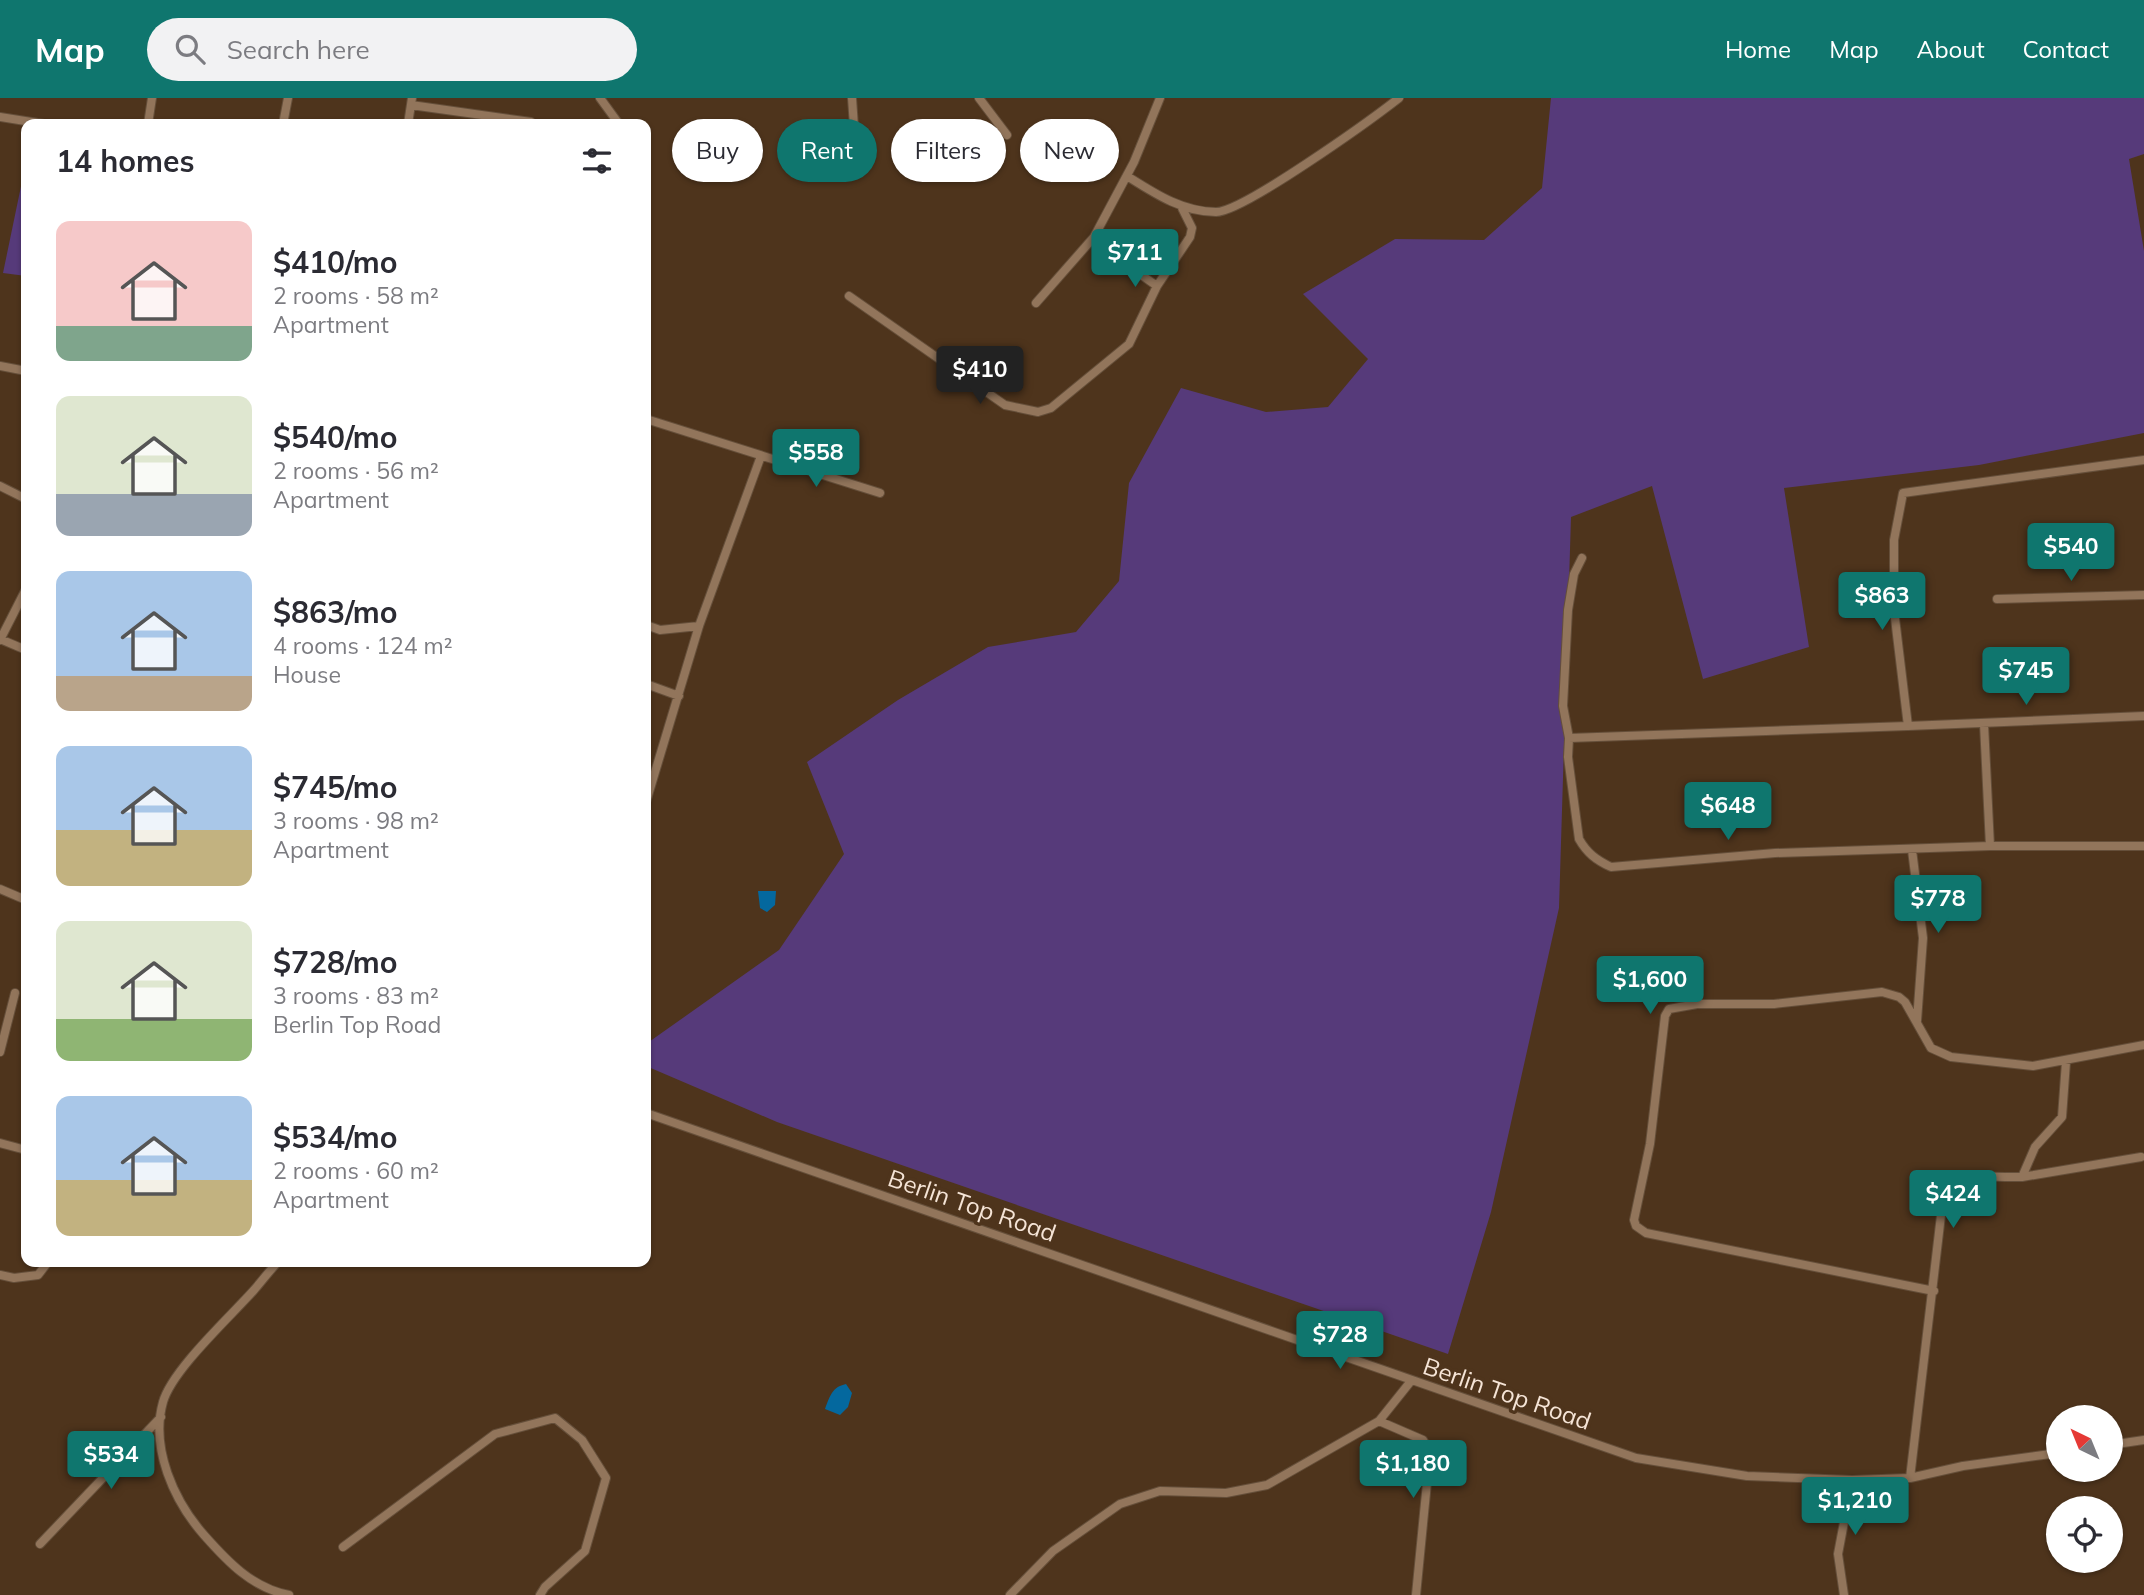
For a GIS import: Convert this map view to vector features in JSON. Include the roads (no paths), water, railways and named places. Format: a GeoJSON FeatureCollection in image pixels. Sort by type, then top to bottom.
{"type":"FeatureCollection","features":[{"type":"Feature","properties":{"kind":"street"},"geometry":{"type":"LineString","coordinates":[[149,119],[152,98]]}},
{"type":"Feature","properties":{"kind":"street"},"geometry":{"type":"LineString","coordinates":[[284,119],[288,98]]}},
{"type":"Feature","properties":{"kind":"street"},"geometry":{"type":"LineString","coordinates":[[600,98],[615,119]]}},
{"type":"Feature","properties":{"kind":"street"},"geometry":{"type":"LineString","coordinates":[[852,98],[853,119]]}},
{"type":"Feature","properties":{"kind":"street"},"geometry":{"type":"LineString","coordinates":[[979,98],[1007,135]]}},
{"type":"Feature","properties":{"kind":"street"},"geometry":{"type":"LineString","coordinates":[[1036,303],[1094,237],[1127,176],[1160,98]]}},
{"type":"Feature","properties":{"kind":"street"},"geometry":{"type":"LineString","coordinates":[[1127,176],[1181,206],[1218,213],[1351,136],[1399,98]]}},
{"type":"Feature","properties":{"kind":"street"},"geometry":{"type":"LineString","coordinates":[[409,119],[411,101],[514,119]]}},
{"type":"Feature","properties":{"kind":"street"},"geometry":{"type":"LineString","coordinates":[[0,117],[21,120]]}},
{"type":"Feature","properties":{"kind":"street"},"geometry":{"type":"LineString","coordinates":[[849,296],[1005,405],[1038,412],[1051,408],[1129,344],[1157,286],[1190,237],[1192,228],[1181,206]]}},
{"type":"Feature","properties":{"kind":"street"},"geometry":{"type":"LineString","coordinates":[[1094,237],[1104,249],[1157,286]]}},
{"type":"Feature","properties":{"kind":"street"},"geometry":{"type":"LineString","coordinates":[[0,366],[21,370]]}},
{"type":"Feature","properties":{"kind":"street"},"geometry":{"type":"LineString","coordinates":[[651,421],[880,493]]}},
{"type":"Feature","properties":{"kind":"street"},"geometry":{"type":"LineString","coordinates":[[651,786],[699,626],[761,456]]}},
{"type":"Feature","properties":{"kind":"street"},"geometry":{"type":"LineString","coordinates":[[1908,726],[1894,610],[1894,540],[1903,493],[2144,460]]}},
{"type":"Feature","properties":{"kind":"street"},"geometry":{"type":"LineString","coordinates":[[0,486],[21,496]]}},
{"type":"Feature","properties":{"kind":"street"},"geometry":{"type":"LineString","coordinates":[[1582,558],[1574,574],[1568,610],[1563,706],[1569,738],[1568,757],[1579,839],[1591,856],[1611,867],[1776,853],[1990,846],[2144,846]]}},
{"type":"Feature","properties":{"kind":"street"},"geometry":{"type":"LineString","coordinates":[[1997,599],[2144,595]]}},
{"type":"Feature","properties":{"kind":"street"},"geometry":{"type":"LineString","coordinates":[[21,599],[0,639],[21,648]]}},
{"type":"Feature","properties":{"kind":"street"},"geometry":{"type":"LineString","coordinates":[[651,626],[667,630],[699,626]]}},
{"type":"Feature","properties":{"kind":"street"},"geometry":{"type":"LineString","coordinates":[[651,686],[679,696]]}},
{"type":"Feature","properties":{"kind":"street"},"geometry":{"type":"LineString","coordinates":[[1569,738],[2144,716]]}},
{"type":"Feature","properties":{"kind":"street"},"geometry":{"type":"LineString","coordinates":[[1984,724],[1990,846]]}},
{"type":"Feature","properties":{"kind":"street"},"geometry":{"type":"LineString","coordinates":[[1912,850],[1923,938],[1917,1021]]}},
{"type":"Feature","properties":{"kind":"street"},"geometry":{"type":"LineString","coordinates":[[0,889],[21,898]]}},
{"type":"Feature","properties":{"kind":"street"},"geometry":{"type":"LineString","coordinates":[[1934,1291],[1646,1233],[1634,1224],[1650,1144],[1665,1016],[1670,1009],[1697,1004],[1774,1004],[1882,992],[1899,997],[1917,1021],[1931,1048],[1951,1057],[2012,1065],[2066,1062],[2144,1045]]}},
{"type":"Feature","properties":{"kind":"street"},"geometry":{"type":"LineString","coordinates":[[0,1052],[15,993]]}},
{"type":"Feature","properties":{"kind":"street"},"geometry":{"type":"LineString","coordinates":[[2022,1177],[2035,1147],[2062,1117],[2066,1062]]}},
{"type":"Feature","properties":{"kind":"street","name":"Berlin Top Road"},"geometry":{"type":"LineString","coordinates":[[651,1115],[1636,1458],[1746,1476],[1852,1480],[1910,1478],[1963,1466],[2046,1455]]}},
{"type":"Feature","properties":{"kind":"street"},"geometry":{"type":"LineString","coordinates":[[0,1143],[21,1149]]}},
{"type":"Feature","properties":{"kind":"street"},"geometry":{"type":"LineString","coordinates":[[1910,1478],[1944,1190],[1949,1184],[1963,1180],[2022,1177],[2143,1160]]}},
{"type":"Feature","properties":{"kind":"street"},"geometry":{"type":"LineString","coordinates":[[0,1275],[14,1278],[38,1275],[44,1267]]}},
{"type":"Feature","properties":{"kind":"street"},"geometry":{"type":"LineString","coordinates":[[274,1267],[180,1373],[163,1400],[160,1445],[181,1508],[232,1567],[257,1582],[289,1595]]}},
{"type":"Feature","properties":{"kind":"street"},"geometry":{"type":"LineString","coordinates":[[1010,1595],[1053,1551],[1120,1504],[1168,1490],[1252,1490],[1281,1479],[1379,1421],[1411,1381]]}},
{"type":"Feature","properties":{"kind":"street"},"geometry":{"type":"LineString","coordinates":[[40,1544],[161,1417]]}},
{"type":"Feature","properties":{"kind":"street"},"geometry":{"type":"LineString","coordinates":[[343,1547],[495,1434],[555,1418],[582,1440],[606,1478],[585,1551],[545,1587],[540,1595]]}},
{"type":"Feature","properties":{"kind":"street"},"geometry":{"type":"LineString","coordinates":[[1379,1421],[1423,1440],[1430,1452],[1416,1595]]}},
{"type":"Feature","properties":{"kind":"street"},"geometry":{"type":"LineString","coordinates":[[2123,1443],[2144,1440]]}},
{"type":"Feature","properties":{"kind":"street"},"geometry":{"type":"LineString","coordinates":[[1844,1595],[1838,1554],[1852,1480]]}},
{"type":"Feature","properties":{"kind":"water"},"geometry":{"type":"Polygon","coordinates":[[[758,891],[776,891],[775,905],[767,912],[760,908],[758,891]]]}},
{"type":"Feature","properties":{"kind":"water"},"geometry":{"type":"Polygon","coordinates":[[[846,1384],[852,1393],[848,1407],[840,1415],[825,1409],[835,1390],[846,1384]]]}}]}
